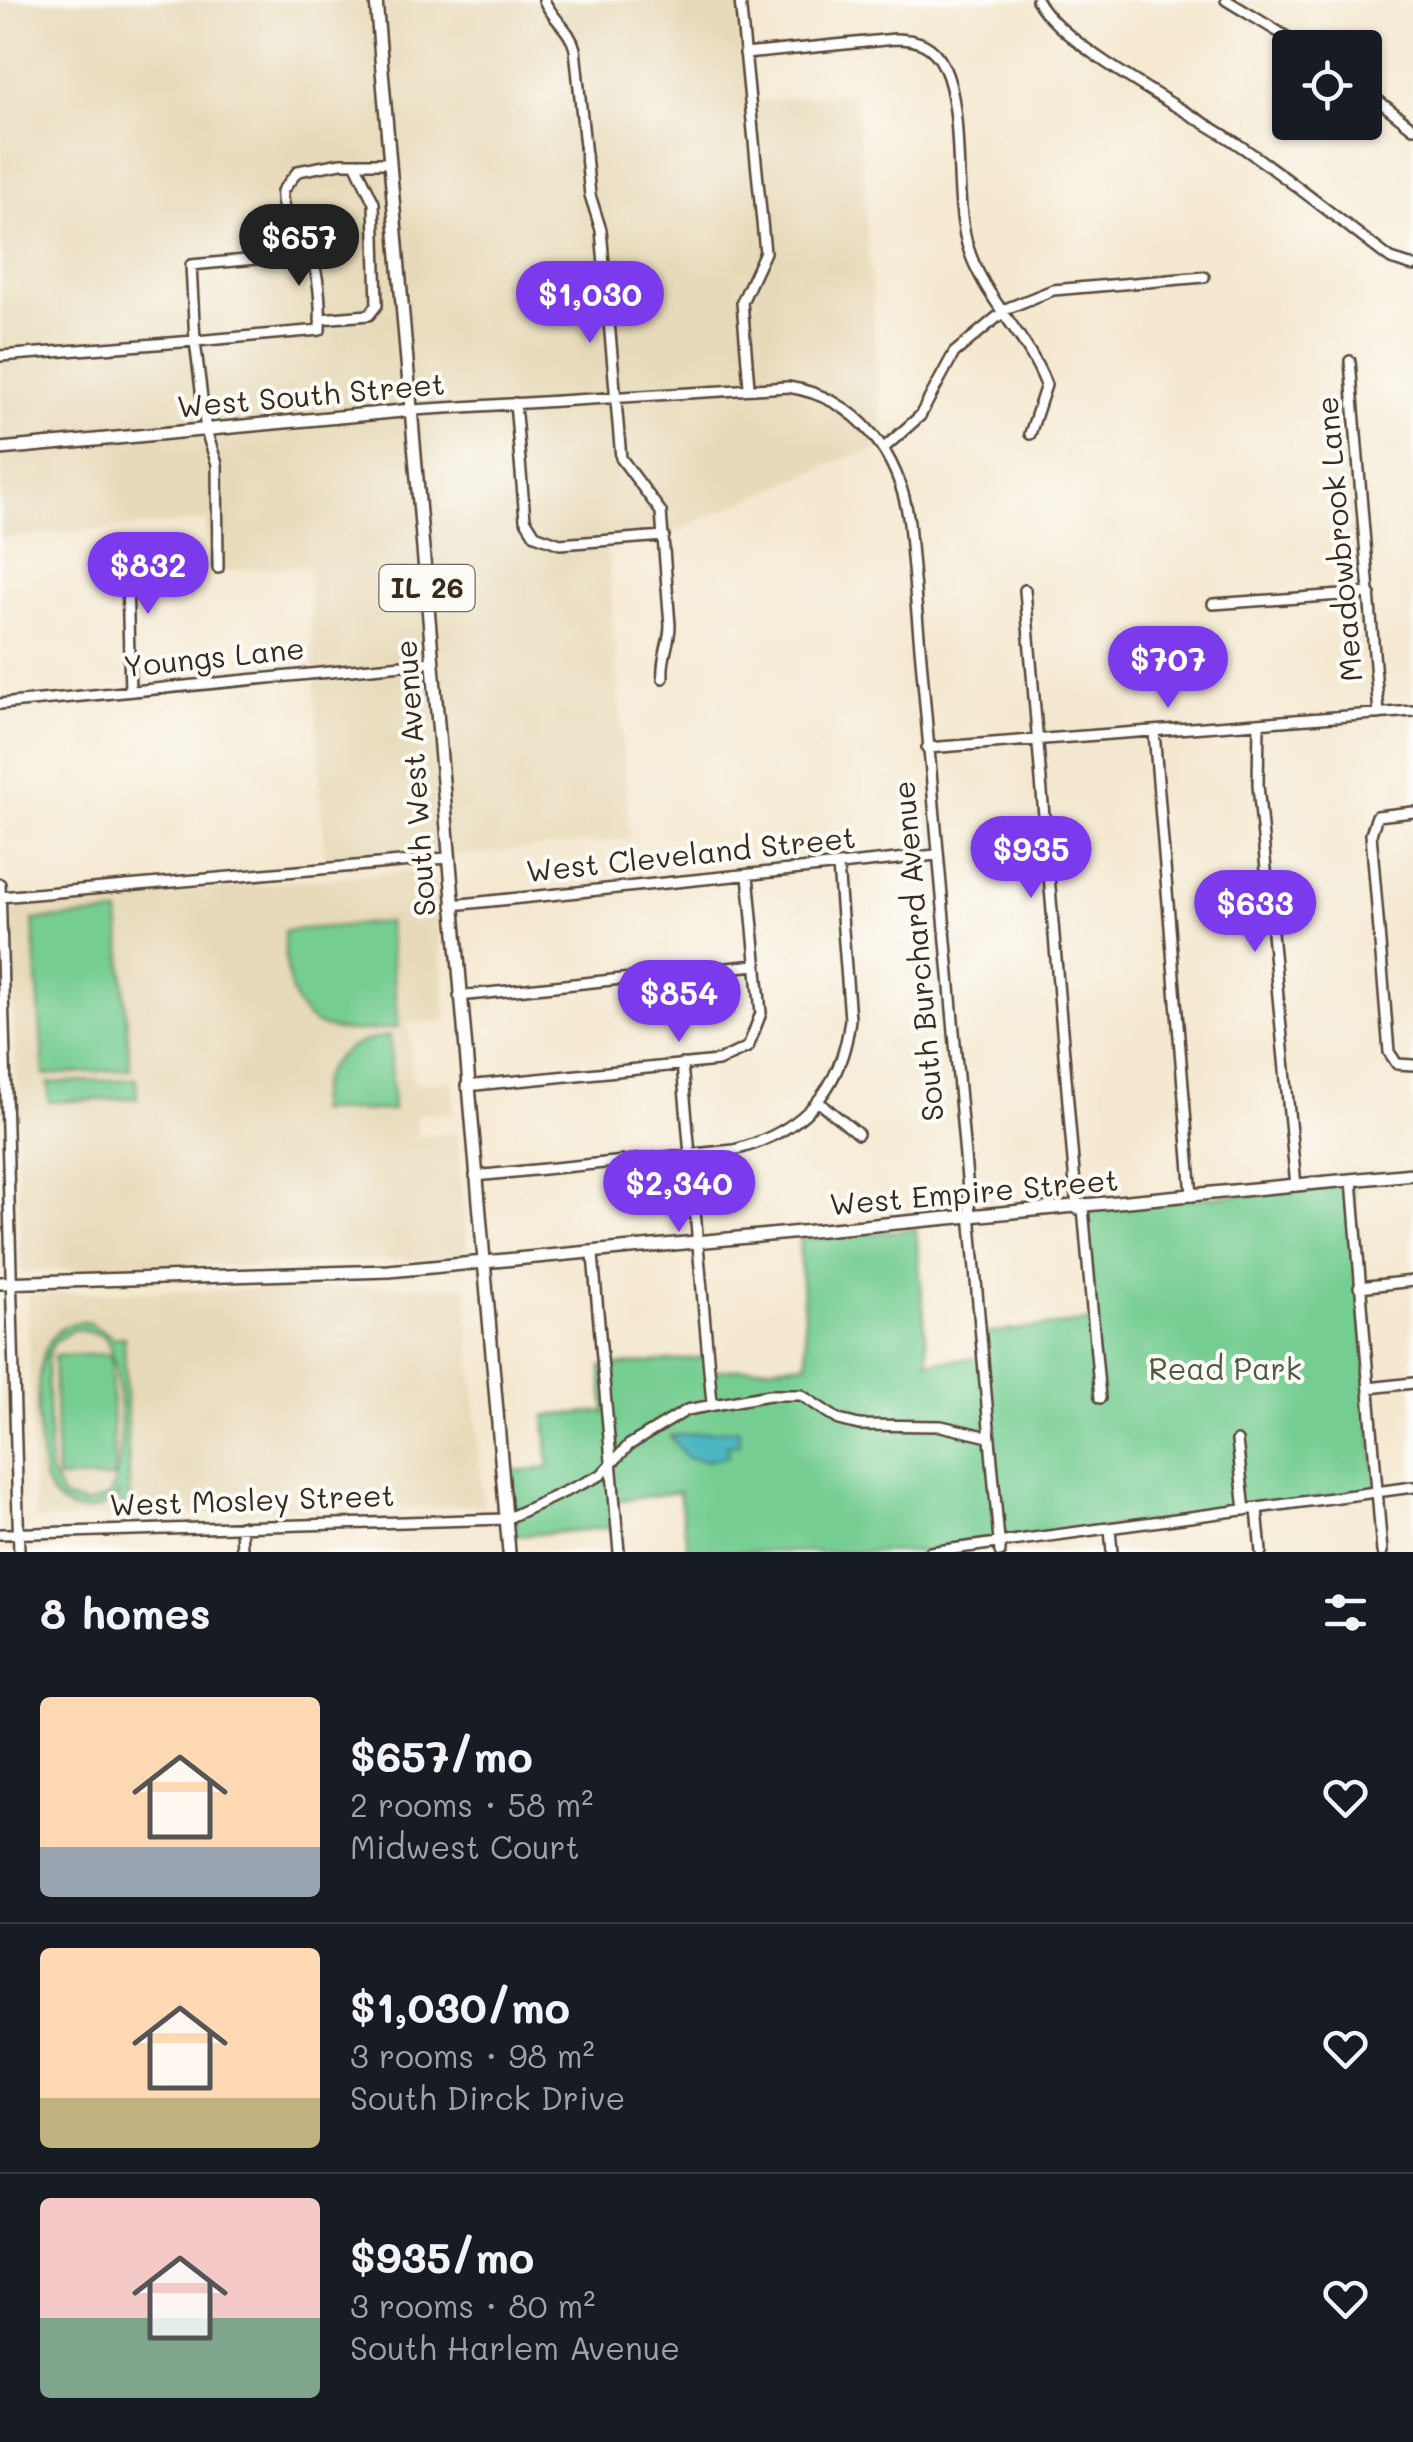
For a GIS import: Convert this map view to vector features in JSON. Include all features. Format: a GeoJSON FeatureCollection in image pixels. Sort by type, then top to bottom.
{"type":"FeatureCollection","features":[{"type":"Feature","properties":{"kind":"main road","name":"South West Avenue"},"geometry":{"type":"LineString","coordinates":[[376,0],[413,410],[450,905],[509,1552]]}},
{"type":"Feature","properties":{"kind":"main road","name":"West South Street"},"geometry":{"type":"LineString","coordinates":[[0,449],[413,410]]}},
{"type":"Feature","properties":{"kind":"main road","name":"West Empire Street"},"geometry":{"type":"LineString","coordinates":[[6,1282],[389,1271],[485,1264],[1413,1174]]}},
{"type":"Feature","properties":{"kind":"street"},"geometry":{"type":"LineString","coordinates":[[544,0],[550,15],[572,38],[576,50],[590,195],[600,230],[620,458],[632,478],[652,495],[661,512],[670,625],[661,656],[664,678]]}},
{"type":"Feature","properties":{"kind":"street"},"geometry":{"type":"LineString","coordinates":[[740,0],[764,252],[742,302],[750,386]]}},
{"type":"Feature","properties":{"kind":"street"},"geometry":{"type":"LineString","coordinates":[[1037,0],[1064,31],[1159,97],[1236,143],[1391,259],[1413,266]]}},
{"type":"Feature","properties":{"kind":"street"},"geometry":{"type":"LineString","coordinates":[[1226,0],[1275,30]]}},
{"type":"Feature","properties":{"kind":"street"},"geometry":{"type":"LineString","coordinates":[[746,54],[895,39],[915,39],[936,53],[948,78],[966,240],[972,262],[1046,384],[1030,434]]}},
{"type":"Feature","properties":{"kind":"street"},"geometry":{"type":"LineString","coordinates":[[1382,103],[1413,128]]}},
{"type":"Feature","properties":{"kind":"street"},"geometry":{"type":"LineString","coordinates":[[0,356],[320,330],[310,254],[284,212],[282,191],[298,171],[388,163]]}},
{"type":"Feature","properties":{"kind":"street"},"geometry":{"type":"LineString","coordinates":[[320,319],[370,315],[377,305],[374,203],[356,165]]}},
{"type":"Feature","properties":{"kind":"street"},"geometry":{"type":"LineString","coordinates":[[218,568],[217,464],[206,431],[191,265],[310,254]]}},
{"type":"Feature","properties":{"kind":"street"},"geometry":{"type":"LineString","coordinates":[[884,448],[912,427],[954,354],[1002,312],[1053,290],[1204,278]]}},
{"type":"Feature","properties":{"kind":"street","name":"Meadowbrook Lane"},"geometry":{"type":"LineString","coordinates":[[1350,361],[1378,714]]}},
{"type":"Feature","properties":{"kind":"street","name":"West South Street"},"geometry":{"type":"LineString","coordinates":[[413,410],[750,386],[807,390]]}},
{"type":"Feature","properties":{"kind":"street","name":"South Burchard Avenue"},"geometry":{"type":"LineString","coordinates":[[807,390],[856,417],[884,448],[906,498],[1000,1548]]}},
{"type":"Feature","properties":{"kind":"street"},"geometry":{"type":"LineString","coordinates":[[515,403],[528,527],[545,542],[664,536]]}},
{"type":"Feature","properties":{"kind":"street"},"geometry":{"type":"LineString","coordinates":[[126,544],[130,692]]}},
{"type":"Feature","properties":{"kind":"street"},"geometry":{"type":"LineString","coordinates":[[1026,590],[1036,740],[1100,1398]]}},
{"type":"Feature","properties":{"kind":"street"},"geometry":{"type":"LineString","coordinates":[[1213,604],[1370,593]]}},
{"type":"Feature","properties":{"kind":"street","name":"Youngs Lane"},"geometry":{"type":"LineString","coordinates":[[0,704],[433,662]]}},
{"type":"Feature","properties":{"kind":"street"},"geometry":{"type":"LineString","coordinates":[[927,748],[1413,711]]}},
{"type":"Feature","properties":{"kind":"street"},"geometry":{"type":"LineString","coordinates":[[1259,723],[1258,786],[1296,1186]]}},
{"type":"Feature","properties":{"kind":"street"},"geometry":{"type":"LineString","coordinates":[[1154,732],[1192,1196]]}},
{"type":"Feature","properties":{"kind":"street"},"geometry":{"type":"LineString","coordinates":[[1413,812],[1378,816],[1371,834],[1389,1052],[1397,1064],[1413,1064]]}},
{"type":"Feature","properties":{"kind":"street","name":"West Cleveland Street"},"geometry":{"type":"LineString","coordinates":[[450,905],[936,855]]}},
{"type":"Feature","properties":{"kind":"street"},"geometry":{"type":"LineString","coordinates":[[0,897],[447,858]]}},
{"type":"Feature","properties":{"kind":"street"},"geometry":{"type":"LineString","coordinates":[[476,1176],[761,1143],[784,1132],[820,1102],[843,1062],[850,1019],[838,866]]}},
{"type":"Feature","properties":{"kind":"street"},"geometry":{"type":"LineString","coordinates":[[466,1086],[734,1057],[748,1047],[761,1013],[748,875]]}},
{"type":"Feature","properties":{"kind":"street"},"geometry":{"type":"LineString","coordinates":[[0,884],[6,1282],[19,1552]]}},
{"type":"Feature","properties":{"kind":"street"},"geometry":{"type":"LineString","coordinates":[[459,996],[756,966]]}},
{"type":"Feature","properties":{"kind":"street"},"geometry":{"type":"LineString","coordinates":[[682,1064],[712,1404]]}},
{"type":"Feature","properties":{"kind":"street"},"geometry":{"type":"LineString","coordinates":[[820,1102],[858,1134]]}},
{"type":"Feature","properties":{"kind":"street"},"geometry":{"type":"LineString","coordinates":[[1352,1180],[1382,1552]]}},
{"type":"Feature","properties":{"kind":"street"},"geometry":{"type":"LineString","coordinates":[[593,1255],[619,1552]]}},
{"type":"Feature","properties":{"kind":"street"},"geometry":{"type":"LineString","coordinates":[[1359,1288],[1413,1281]]}},
{"type":"Feature","properties":{"kind":"street"},"geometry":{"type":"LineString","coordinates":[[1369,1388],[1413,1383]]}},
{"type":"Feature","properties":{"kind":"street"},"geometry":{"type":"LineString","coordinates":[[506,1519],[572,1490],[667,1420],[712,1404],[801,1395],[840,1420],[859,1425],[941,1426],[989,1437]]}},
{"type":"Feature","properties":{"kind":"street"},"geometry":{"type":"LineString","coordinates":[[0,1408],[15,1408]]}},
{"type":"Feature","properties":{"kind":"street"},"geometry":{"type":"LineString","coordinates":[[1237,1441],[1244,1510]]}},
{"type":"Feature","properties":{"kind":"street"},"geometry":{"type":"LineString","coordinates":[[930,1552],[1000,1548],[1110,1528],[1413,1487]]}},
{"type":"Feature","properties":{"kind":"street"},"geometry":{"type":"LineString","coordinates":[[1256,1508],[1261,1552]]}},
{"type":"Feature","properties":{"kind":"street","name":"West Mosley Street"},"geometry":{"type":"LineString","coordinates":[[0,1534],[506,1519]]}},
{"type":"Feature","properties":{"kind":"street"},"geometry":{"type":"LineString","coordinates":[[241,1526],[242,1552]]}},
{"type":"Feature","properties":{"kind":"street"},"geometry":{"type":"LineString","coordinates":[[1110,1528],[1112,1552]]}},
{"type":"Feature","properties":{"kind":"shaded area"},"geometry":{"type":"Polygon","coordinates":[[[0,0],[740,0],[751,102],[856,92],[884,448],[842,459],[664,536],[607,541],[630,839],[325,869],[308,565],[212,572],[205,521],[0,538],[0,0]]]}},
{"type":"Feature","properties":{"kind":"shaded area"},"geometry":{"type":"Polygon","coordinates":[[[425,870],[433,876],[447,1020],[408,1023],[413,1083],[452,1081],[454,1112],[416,1114],[417,1136],[456,1134],[468,1258],[21,1271],[11,912],[21,905],[425,870]]]}},
{"type":"Feature","properties":{"kind":"shaded area"},"geometry":{"type":"Polygon","coordinates":[[[466,1286],[483,1505],[35,1520],[27,1294],[466,1286]]]}},
{"type":"Feature","properties":{"kind":"green space"},"geometry":{"type":"Polygon","coordinates":[[[119,914],[130,1069],[44,1075],[33,920],[119,914]]]}},
{"type":"Feature","properties":{"kind":"green space"},"geometry":{"type":"Polygon","coordinates":[[[388,922],[399,1027],[343,1031],[309,1019],[291,987],[284,931],[388,922]]]}},
{"type":"Feature","properties":{"kind":"green space"},"geometry":{"type":"Polygon","coordinates":[[[390,1036],[393,1110],[317,1111],[322,1080],[337,1058],[360,1043],[390,1036]]]}},
{"type":"Feature","properties":{"kind":"green space"},"geometry":{"type":"Polygon","coordinates":[[[136,1079],[137,1098],[49,1102],[48,1083],[136,1079]]]}},
{"type":"Feature","properties":{"kind":"green space","name":"Read Park"},"geometry":{"type":"Polygon","coordinates":[[[1352,1185],[1377,1491],[927,1552],[688,1552],[679,1492],[614,1501],[616,1527],[507,1537],[501,1472],[549,1468],[545,1416],[605,1411],[601,1367],[708,1357],[710,1371],[807,1363],[799,1240],[916,1229],[928,1362],[982,1358],[980,1334],[1093,1321],[1083,1208],[1352,1185]]]}},
{"type":"Feature","properties":{"kind":"green space"},"geometry":{"type":"Polygon","coordinates":[[[87,1322],[115,1338],[124,1337],[130,1513],[121,1514],[119,1494],[109,1503],[87,1511],[66,1507],[44,1479],[38,1382],[51,1339],[66,1326],[87,1322]],[[74,1329],[54,1342],[47,1358],[50,1472],[63,1498],[86,1505],[108,1497],[118,1465],[118,1390],[110,1347],[103,1335],[74,1329]]]}},
{"type":"Feature","properties":{"kind":"green space"},"geometry":{"type":"Polygon","coordinates":[[[111,1354],[114,1478],[57,1479],[54,1356],[111,1354]]]}},
{"type":"Feature","properties":{"kind":"water"},"geometry":{"type":"Polygon","coordinates":[[[738,1429],[740,1444],[727,1445],[728,1456],[708,1461],[687,1458],[670,1436],[738,1429]]]}}]}
